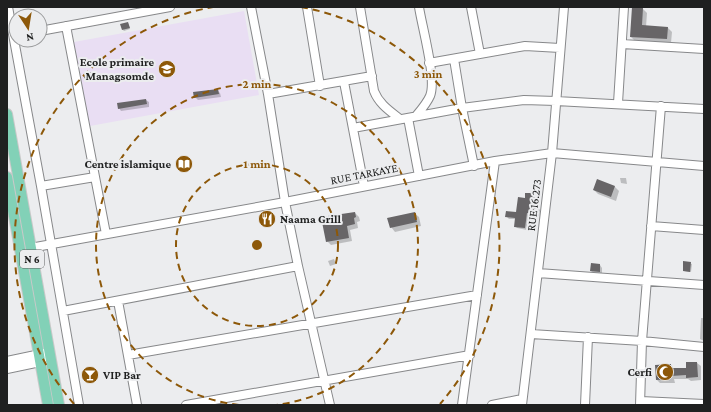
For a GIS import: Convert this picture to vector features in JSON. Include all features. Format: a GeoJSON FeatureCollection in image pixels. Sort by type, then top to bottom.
{"type":"FeatureCollection","features":[{"type":"Feature","properties":{"kind":"main road","name":"N 6"},"geometry":{"type":"LineString","coordinates":[[7,114],[59,405]]}},
{"type":"Feature","properties":{"kind":"main road","name":"N 6"},"geometry":{"type":"LineString","coordinates":[[7,176],[48,405]]}},
{"type":"Feature","properties":{"kind":"street"},"geometry":{"type":"LineString","coordinates":[[48,29],[170,7]]}},
{"type":"Feature","properties":{"kind":"street"},"geometry":{"type":"LineString","coordinates":[[251,7],[268,94],[285,202],[330,405]]}},
{"type":"Feature","properties":{"kind":"street"},"geometry":{"type":"LineString","coordinates":[[307,7],[320,86]]}},
{"type":"Feature","properties":{"kind":"street"},"geometry":{"type":"LineString","coordinates":[[360,7],[376,96],[384,107],[408,118]]}},
{"type":"Feature","properties":{"kind":"street"},"geometry":{"type":"LineString","coordinates":[[408,118],[431,95],[432,88],[419,7]]}},
{"type":"Feature","properties":{"kind":"street"},"geometry":{"type":"LineString","coordinates":[[471,7],[480,54]]}},
{"type":"Feature","properties":{"kind":"street","name":"RUE 16.273"},"geometry":{"type":"LineString","coordinates":[[522,402],[552,153],[564,7]]}},
{"type":"Feature","properties":{"kind":"street"},"geometry":{"type":"LineString","coordinates":[[618,104],[624,7]]}},
{"type":"Feature","properties":{"kind":"street"},"geometry":{"type":"LineString","coordinates":[[66,26],[106,234]]}},
{"type":"Feature","properties":{"kind":"street"},"geometry":{"type":"LineString","coordinates":[[622,44],[704,49]]}},
{"type":"Feature","properties":{"kind":"street"},"geometry":{"type":"LineString","coordinates":[[429,63],[525,46],[560,48]]}},
{"type":"Feature","properties":{"kind":"street"},"geometry":{"type":"LineString","coordinates":[[14,48],[41,186],[79,405]]}},
{"type":"Feature","properties":{"kind":"street"},"geometry":{"type":"LineString","coordinates":[[454,59],[474,166]]}},
{"type":"Feature","properties":{"kind":"street"},"geometry":{"type":"LineString","coordinates":[[268,94],[372,76]]}},
{"type":"Feature","properties":{"kind":"street"},"geometry":{"type":"LineString","coordinates":[[344,82],[364,186]]}},
{"type":"Feature","properties":{"kind":"street"},"geometry":{"type":"LineString","coordinates":[[353,128],[462,108],[524,100],[556,100],[704,109]]}},
{"type":"Feature","properties":{"kind":"street"},"geometry":{"type":"LineString","coordinates":[[661,106],[642,341],[641,403],[704,404]]}},
{"type":"Feature","properties":{"kind":"street"},"geometry":{"type":"LineString","coordinates":[[408,118],[419,176]]}},
{"type":"Feature","properties":{"kind":"street","name":"RUE TARKAYE"},"geometry":{"type":"LineString","coordinates":[[30,248],[285,202],[495,161],[552,153],[704,166]]}},
{"type":"Feature","properties":{"kind":"street"},"geometry":{"type":"LineString","coordinates":[[462,405],[495,161]]}},
{"type":"Feature","properties":{"kind":"street"},"geometry":{"type":"LineString","coordinates":[[41,186],[95,177]]}},
{"type":"Feature","properties":{"kind":"street"},"geometry":{"type":"LineString","coordinates":[[651,226],[704,230]]}},
{"type":"Feature","properties":{"kind":"street"},"geometry":{"type":"LineString","coordinates":[[62,311],[298,266]]}},
{"type":"Feature","properties":{"kind":"street"},"geometry":{"type":"LineString","coordinates":[[538,273],[704,285]]}},
{"type":"Feature","properties":{"kind":"street"},"geometry":{"type":"LineString","coordinates":[[128,355],[477,295]]}},
{"type":"Feature","properties":{"kind":"street"},"geometry":{"type":"LineString","coordinates":[[118,301],[137,405]]}},
{"type":"Feature","properties":{"kind":"street"},"geometry":{"type":"LineString","coordinates":[[531,334],[642,341],[704,347]]}},
{"type":"Feature","properties":{"kind":"street"},"geometry":{"type":"LineString","coordinates":[[585,405],[588,337]]}},
{"type":"Feature","properties":{"kind":"street"},"geometry":{"type":"LineString","coordinates":[[186,405],[470,354]]}},
{"type":"Feature","properties":{"kind":"street"},"geometry":{"type":"LineString","coordinates":[[7,361],[50,356]]}},
{"type":"Feature","properties":{"kind":"street"},"geometry":{"type":"LineString","coordinates":[[7,369],[39,358]]}},
{"type":"Feature","properties":{"kind":"street"},"geometry":{"type":"LineString","coordinates":[[492,405],[522,402]]}},
{"type":"Feature","properties":{"kind":"shaded area","name":"Ecole primaire Managsomde"},"geometry":{"type":"Polygon","coordinates":[[[244,11],[259,95],[90,126],[74,42],[244,11]]]}},
{"type":"Feature","properties":{"kind":"building"},"geometry":{"type":"Polygon","coordinates":[[[632,7],[643,8],[642,25],[668,27],[667,39],[630,37],[632,7]]]}},
{"type":"Feature","properties":{"kind":"building"},"geometry":{"type":"Polygon","coordinates":[[[128,22],[130,28],[122,30],[120,24],[128,22]]]}},
{"type":"Feature","properties":{"kind":"building"},"geometry":{"type":"Polygon","coordinates":[[[92,72],[93,78],[84,79],[84,73],[92,72]]]}},
{"type":"Feature","properties":{"kind":"building"},"geometry":{"type":"Polygon","coordinates":[[[218,89],[219,94],[194,98],[193,92],[218,89]]]}},
{"type":"Feature","properties":{"kind":"building"},"geometry":{"type":"Polygon","coordinates":[[[146,99],[147,104],[118,109],[117,103],[146,99]]]}},
{"type":"Feature","properties":{"kind":"building"},"geometry":{"type":"Polygon","coordinates":[[[597,179],[615,186],[611,197],[593,190],[597,179]]]}},
{"type":"Feature","properties":{"kind":"building"},"geometry":{"type":"Polygon","coordinates":[[[525,193],[533,193],[532,206],[538,207],[537,214],[527,213],[525,228],[514,227],[515,218],[505,217],[506,211],[516,212],[518,197],[525,198],[525,193]]]}},
{"type":"Feature","properties":{"kind":"building"},"geometry":{"type":"Polygon","coordinates":[[[355,212],[355,224],[347,226],[349,238],[326,242],[321,217],[355,212]]]}},
{"type":"Feature","properties":{"kind":"building"},"geometry":{"type":"Polygon","coordinates":[[[415,212],[417,222],[390,228],[387,218],[415,212]]]}},
{"type":"Feature","properties":{"kind":"building"},"geometry":{"type":"Polygon","coordinates":[[[683,261],[691,262],[690,272],[683,271],[683,261]]]}},
{"type":"Feature","properties":{"kind":"building"},"geometry":{"type":"Polygon","coordinates":[[[591,263],[600,264],[600,272],[590,271],[591,263]]]}},
{"type":"Feature","properties":{"kind":"building"},"geometry":{"type":"Polygon","coordinates":[[[686,362],[697,362],[698,377],[686,378],[686,375],[671,376],[671,379],[656,380],[655,365],[671,364],[671,368],[686,368],[686,362]]]}},
{"type":"Feature","properties":{"kind":"place","name":"Ecole primaire Managsomde"},"geometry":{"type":"Point","coordinates":[167,69]}},
{"type":"Feature","properties":{"kind":"place","name":"Centre islamique"},"geometry":{"type":"Point","coordinates":[184,164]}},
{"type":"Feature","properties":{"kind":"place","name":"Naama Grill"},"geometry":{"type":"Point","coordinates":[267,219]}},
{"type":"Feature","properties":{"kind":"place","name":"Cerfi"},"geometry":{"type":"Point","coordinates":[665,372]}},
{"type":"Feature","properties":{"kind":"place","name":"VIP Bar"},"geometry":{"type":"Point","coordinates":[90,375]}}]}
